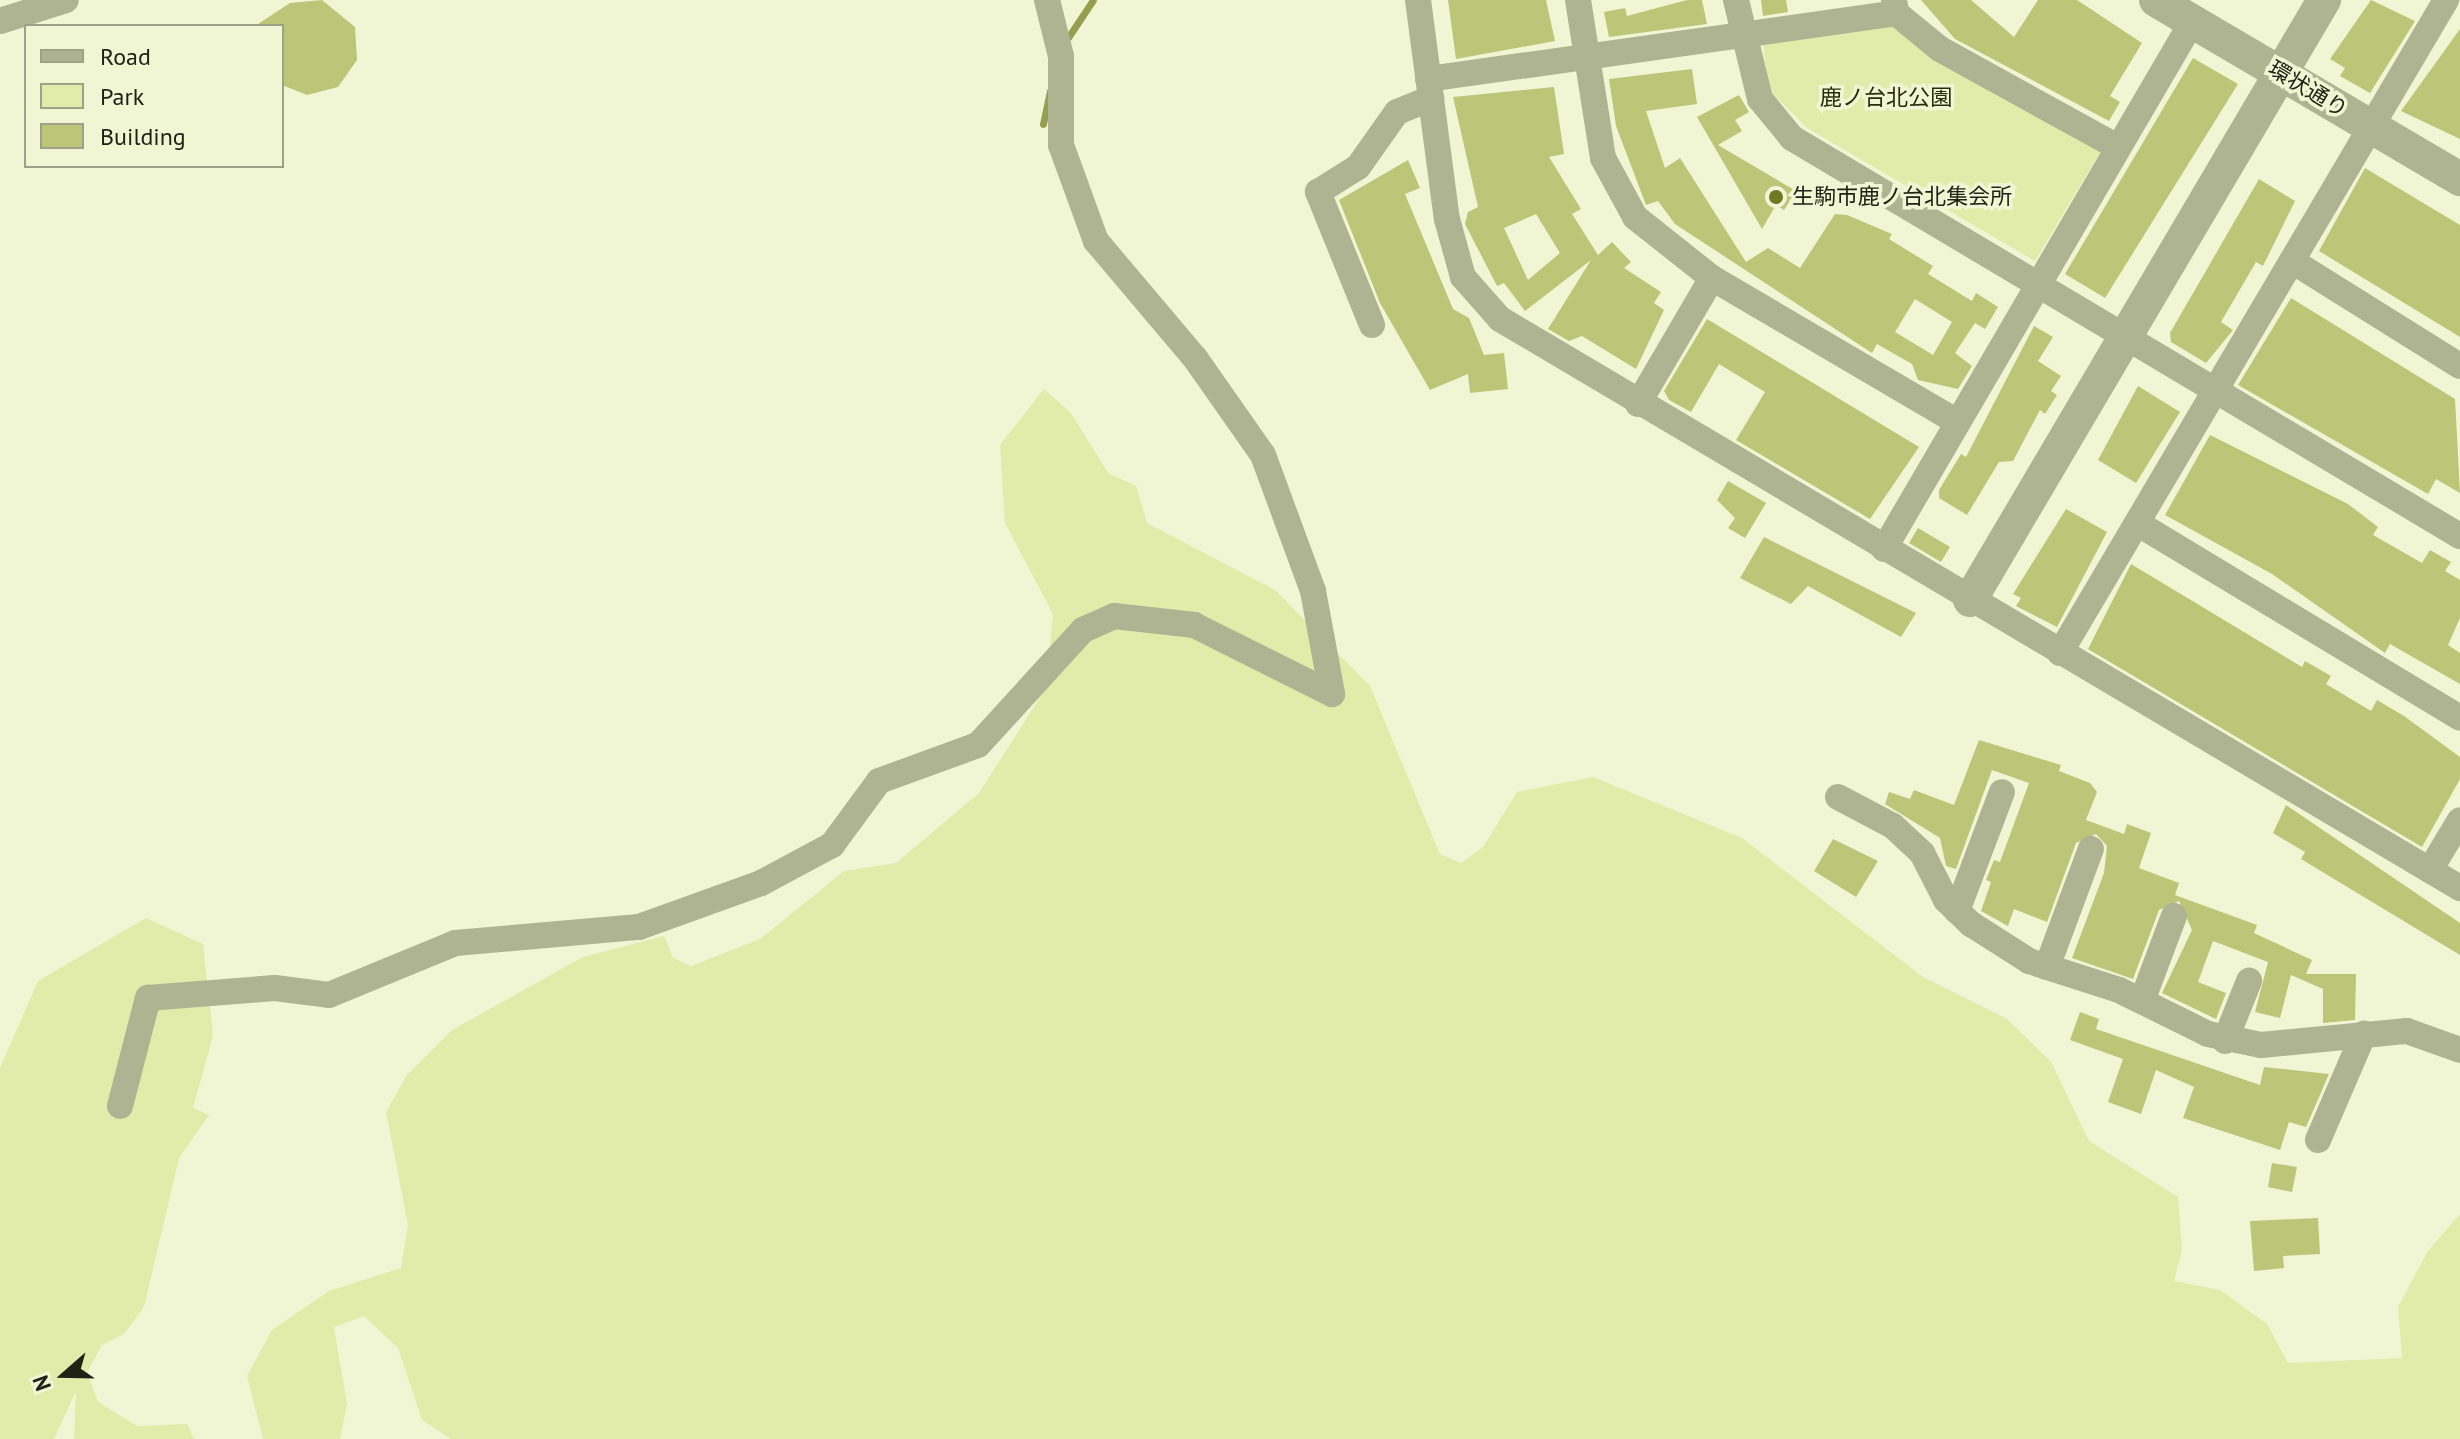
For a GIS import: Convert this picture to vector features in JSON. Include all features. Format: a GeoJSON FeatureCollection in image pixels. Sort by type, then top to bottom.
{"type":"FeatureCollection","features":[{"type":"Feature","properties":{"kind":"street"},"geometry":{"type":"LineString","coordinates":[[0,21],[66,0]]}},
{"type":"Feature","properties":{"kind":"street"},"geometry":{"type":"LineString","coordinates":[[120,1106],[148,998],[275,988],[329,995],[455,943],[639,927],[761,883],[832,845],[879,781],[978,745],[1083,630],[1114,616],[1194,625],[1332,694],[1313,591],[1263,455],[1195,358],[1096,241],[1061,145],[1061,56],[1047,0]]}},
{"type":"Feature","properties":{"kind":"street"},"geometry":{"type":"LineString","coordinates":[[1418,0],[1463,277],[1500,319],[1638,404],[2460,888]]}},
{"type":"Feature","properties":{"kind":"street"},"geometry":{"type":"LineString","coordinates":[[1578,0],[1585,58],[1613,186],[1663,246],[1956,421]]}},
{"type":"Feature","properties":{"kind":"street"},"geometry":{"type":"LineString","coordinates":[[1736,0],[1741,38],[1760,99],[1792,138],[2460,536]]}},
{"type":"Feature","properties":{"kind":"street","name":"環状通り"},"geometry":{"type":"LineString","coordinates":[[2156,0],[2282,71],[2460,179]]}},
{"type":"Feature","properties":{"kind":"street"},"geometry":{"type":"LineString","coordinates":[[1970,600],[2324,0]]}},
{"type":"Feature","properties":{"kind":"street"},"geometry":{"type":"LineString","coordinates":[[2060,653],[2446,0]]}},
{"type":"Feature","properties":{"kind":"street"},"geometry":{"type":"LineString","coordinates":[[1372,325],[1318,192],[1358,167],[1397,112],[1430,88],[1585,58],[1741,38],[1895,6],[1940,49],[2114,145]]}},
{"type":"Feature","properties":{"kind":"street"},"geometry":{"type":"LineString","coordinates":[[1884,549],[2038,285],[2114,145],[2192,22]]}},
{"type":"Feature","properties":{"kind":"street"},"geometry":{"type":"LineString","coordinates":[[2292,261],[2460,366]]}},
{"type":"Feature","properties":{"kind":"street"},"geometry":{"type":"LineString","coordinates":[[1638,404],[1712,278]]}},
{"type":"Feature","properties":{"kind":"street"},"geometry":{"type":"LineString","coordinates":[[2137,523],[2460,718]]}},
{"type":"Feature","properties":{"kind":"street"},"geometry":{"type":"LineString","coordinates":[[1957,911],[2002,792]]}},
{"type":"Feature","properties":{"kind":"street"},"geometry":{"type":"LineString","coordinates":[[1838,797],[1893,826],[1922,853],[1957,911],[2047,967],[2142,1001],[2225,1041],[2261,1045],[2407,1031],[2460,1050]]}},
{"type":"Feature","properties":{"kind":"street"},"geometry":{"type":"LineString","coordinates":[[2430,870],[2460,820]]}},
{"type":"Feature","properties":{"kind":"street"},"geometry":{"type":"LineString","coordinates":[[2047,967],[2091,849]]}},
{"type":"Feature","properties":{"kind":"street"},"geometry":{"type":"LineString","coordinates":[[2142,1001],[2174,916]]}},
{"type":"Feature","properties":{"kind":"street"},"geometry":{"type":"LineString","coordinates":[[2225,1041],[2249,981]]}},
{"type":"Feature","properties":{"kind":"street"},"geometry":{"type":"LineString","coordinates":[[2318,1140],[2364,1033]]}},
{"type":"Feature","properties":{"kind":"green space","name":"鹿ノ台北公園"},"geometry":{"type":"Polygon","coordinates":[[[1901,22],[2102,149],[2035,261],[1807,128],[1769,90],[1763,45],[1901,22]]]}},
{"type":"Feature","properties":{"kind":"green space"},"geometry":{"type":"Polygon","coordinates":[[[1044,389],[1071,413],[1108,473],[1136,486],[1147,523],[1275,590],[1370,686],[1440,854],[1461,863],[1483,847],[1517,792],[1593,777],[1742,838],[1923,977],[2007,1019],[2051,1062],[2089,1141],[2178,1197],[2182,1250],[2174,1281],[2220,1290],[2267,1324],[2288,1363],[2402,1358],[2398,1307],[2428,1251],[2460,1214],[2460,1439],[451,1439],[422,1420],[398,1348],[364,1316],[334,1327],[347,1404],[340,1439],[263,1439],[247,1376],[272,1330],[329,1291],[401,1268],[408,1225],[386,1112],[407,1075],[452,1030],[583,957],[664,936],[673,958],[691,966],[760,939],[844,871],[896,863],[979,793],[1046,688],[1053,614],[1005,523],[1000,445],[1044,389]]]}},
{"type":"Feature","properties":{"kind":"green space"},"geometry":{"type":"Polygon","coordinates":[[[146,918],[203,944],[213,1036],[193,1108],[209,1115],[179,1158],[144,1307],[124,1334],[102,1345],[87,1372],[98,1402],[137,1426],[187,1424],[194,1439],[74,1439],[76,1391],[54,1439],[0,1439],[0,1068],[38,981],[146,918]]]}},
{"type":"Feature","properties":{"kind":"building"},"geometry":{"type":"Polygon","coordinates":[[[322,0],[355,27],[357,60],[338,87],[307,95],[284,86],[284,24],[258,24],[290,3],[322,0]]]}},
{"type":"Feature","properties":{"kind":"building"},"geometry":{"type":"Polygon","coordinates":[[[1448,0],[1546,0],[1555,41],[1456,59],[1448,0]]]}},
{"type":"Feature","properties":{"kind":"building"},"geometry":{"type":"Polygon","coordinates":[[[1687,0],[1702,0],[1707,24],[1609,37],[1604,12],[1625,8],[1627,16],[1687,0]]]}},
{"type":"Feature","properties":{"kind":"building"},"geometry":{"type":"Polygon","coordinates":[[[1761,0],[1786,0],[1788,12],[1763,16],[1761,0]]]}},
{"type":"Feature","properties":{"kind":"building"},"geometry":{"type":"Polygon","coordinates":[[[1921,0],[1971,0],[2014,37],[2038,0],[2077,0],[2142,43],[2110,96],[2120,102],[2109,121],[1955,39],[1921,0]]]}},
{"type":"Feature","properties":{"kind":"building"},"geometry":{"type":"Polygon","coordinates":[[[2371,0],[2415,21],[2370,93],[2340,76],[2345,68],[2330,59],[2371,0]]]}},
{"type":"Feature","properties":{"kind":"building"},"geometry":{"type":"Polygon","coordinates":[[[2460,29],[2460,139],[2401,111],[2460,29]]]}},
{"type":"Feature","properties":{"kind":"building"},"geometry":{"type":"Polygon","coordinates":[[[2193,58],[2238,84],[2105,298],[2065,274],[2193,58]]]}},
{"type":"Feature","properties":{"kind":"building"},"geometry":{"type":"Polygon","coordinates":[[[1692,69],[1697,104],[1646,111],[1665,168],[1680,158],[1746,262],[1768,248],[1800,268],[1835,214],[1847,215],[1892,234],[1889,239],[1933,266],[1928,274],[1972,301],[1976,293],[1998,307],[1985,329],[1975,323],[1955,353],[1972,366],[1958,389],[1918,380],[1912,364],[1877,344],[1872,353],[1675,224],[1658,201],[1646,205],[1616,126],[1609,79],[1692,69]],[[1915,299],[1895,332],[1933,355],[1952,322],[1915,299]]]}},
{"type":"Feature","properties":{"kind":"building"},"geometry":{"type":"Polygon","coordinates":[[[1554,87],[1564,154],[1549,157],[1581,209],[1572,214],[1598,255],[1612,242],[1631,262],[1624,268],[1661,292],[1654,303],[1664,310],[1636,369],[1582,336],[1569,341],[1548,329],[1591,260],[1525,311],[1504,283],[1497,286],[1465,224],[1468,212],[1478,207],[1453,97],[1554,87]],[[1536,214],[1504,228],[1528,280],[1560,253],[1536,214]]]}},
{"type":"Feature","properties":{"kind":"building"},"geometry":{"type":"Polygon","coordinates":[[[1739,95],[1749,112],[1735,120],[1742,131],[1718,145],[1796,191],[1784,210],[1776,205],[1762,229],[1697,117],[1739,95]]]}},
{"type":"Feature","properties":{"kind":"building"},"geometry":{"type":"Polygon","coordinates":[[[1408,160],[1420,188],[1405,194],[1453,309],[1469,318],[1484,355],[1504,353],[1508,389],[1470,393],[1468,374],[1430,390],[1380,303],[1339,200],[1408,160]]]}},
{"type":"Feature","properties":{"kind":"building"},"geometry":{"type":"Polygon","coordinates":[[[2365,168],[2460,225],[2460,337],[2319,251],[2365,168]]]}},
{"type":"Feature","properties":{"kind":"building"},"geometry":{"type":"Polygon","coordinates":[[[2259,179],[2295,201],[2263,266],[2256,262],[2221,322],[2233,330],[2206,363],[2171,342],[2170,333],[2259,179]]]}},
{"type":"Feature","properties":{"kind":"building"},"geometry":{"type":"Polygon","coordinates":[[[2291,298],[2455,399],[2460,493],[2436,479],[2428,494],[2238,385],[2291,298]]]}},
{"type":"Feature","properties":{"kind":"building"},"geometry":{"type":"Polygon","coordinates":[[[1707,319],[1919,447],[1870,519],[1736,440],[1765,392],[1719,364],[1691,412],[1669,400],[1664,391],[1707,319]]]}},
{"type":"Feature","properties":{"kind":"building"},"geometry":{"type":"Polygon","coordinates":[[[2034,326],[2053,337],[2038,361],[2061,376],[2051,391],[2057,395],[2045,414],[2040,410],[2013,461],[1999,462],[1967,515],[1939,498],[1939,490],[1961,454],[1966,457],[2034,326]]]}},
{"type":"Feature","properties":{"kind":"building"},"geometry":{"type":"Polygon","coordinates":[[[2138,386],[2180,412],[2136,483],[2098,460],[2138,386]]]}},
{"type":"Feature","properties":{"kind":"building"},"geometry":{"type":"Polygon","coordinates":[[[2210,435],[2348,504],[2378,527],[2373,535],[2422,563],[2430,550],[2451,562],[2445,571],[2460,580],[2460,618],[2448,645],[2460,653],[2460,684],[2390,644],[2385,653],[2272,574],[2165,515],[2210,435]]]}},
{"type":"Feature","properties":{"kind":"building"},"geometry":{"type":"Polygon","coordinates":[[[1728,481],[1766,503],[1745,538],[1728,528],[1735,518],[1717,500],[1728,481]]]}},
{"type":"Feature","properties":{"kind":"building"},"geometry":{"type":"Polygon","coordinates":[[[2066,509],[2107,532],[2057,627],[2016,606],[2021,598],[2013,594],[2066,509]]]}},
{"type":"Feature","properties":{"kind":"building"},"geometry":{"type":"Polygon","coordinates":[[[1918,528],[1950,547],[1941,562],[1909,543],[1918,528]]]}},
{"type":"Feature","properties":{"kind":"building"},"geometry":{"type":"Polygon","coordinates":[[[1764,537],[1916,613],[1901,637],[1808,586],[1791,604],[1740,578],[1764,537]]]}},
{"type":"Feature","properties":{"kind":"building"},"geometry":{"type":"Polygon","coordinates":[[[2131,564],[2302,667],[2305,661],[2331,676],[2326,684],[2371,711],[2377,700],[2460,757],[2460,779],[2422,847],[2088,649],[2131,564]]]}},
{"type":"Feature","properties":{"kind":"building"},"geometry":{"type":"Polygon","coordinates":[[[1979,740],[2061,765],[2059,771],[2090,783],[2097,792],[2086,820],[2124,834],[2127,824],[2151,833],[2139,868],[2179,883],[2175,895],[2257,925],[2254,933],[2312,960],[2306,974],[2356,974],[2355,1020],[2323,1023],[2323,989],[2291,975],[2280,1018],[2255,1012],[2268,962],[2213,941],[2198,982],[2226,993],[2216,1019],[2162,993],[2192,930],[2179,901],[2159,910],[2133,979],[2072,958],[2104,873],[2107,846],[2096,834],[2076,843],[2047,922],[2014,909],[2008,926],[1981,911],[1991,882],[1986,880],[1994,860],[2000,862],[2029,783],[1992,770],[1956,869],[1946,866],[1940,838],[1885,804],[1889,792],[1910,799],[1914,790],[1954,805],[1979,740]]]}},
{"type":"Feature","properties":{"kind":"building"},"geometry":{"type":"Polygon","coordinates":[[[2286,805],[2460,923],[2460,955],[2301,859],[2305,852],[2273,833],[2286,805]]]}},
{"type":"Feature","properties":{"kind":"building"},"geometry":{"type":"Polygon","coordinates":[[[1833,839],[1878,861],[1856,897],[1814,871],[1833,839]]]}},
{"type":"Feature","properties":{"kind":"building"},"geometry":{"type":"Polygon","coordinates":[[[2080,1012],[2099,1019],[2096,1029],[2260,1085],[2264,1067],[2329,1074],[2306,1127],[2289,1122],[2280,1150],[2183,1118],[2194,1087],[2156,1070],[2141,1114],[2108,1102],[2123,1059],[2070,1040],[2080,1012]]]}},
{"type":"Feature","properties":{"kind":"building"},"geometry":{"type":"Polygon","coordinates":[[[2272,1163],[2297,1167],[2292,1192],[2268,1187],[2272,1163]]]}},
{"type":"Feature","properties":{"kind":"building"},"geometry":{"type":"Polygon","coordinates":[[[2318,1218],[2320,1254],[2283,1256],[2284,1268],[2254,1271],[2250,1221],[2318,1218]]]}},
{"type":"Feature","properties":{"kind":"waterway"},"geometry":{"type":"LineString","coordinates":[[1065,42],[1093,0]]}},
{"type":"Feature","properties":{"kind":"waterway"},"geometry":{"type":"LineString","coordinates":[[1043,124],[1050,91]]}},
{"type":"Feature","properties":{"kind":"place","name":"生駒市鹿ノ台北集会所"},"geometry":{"type":"Point","coordinates":[1776,197]}}]}
